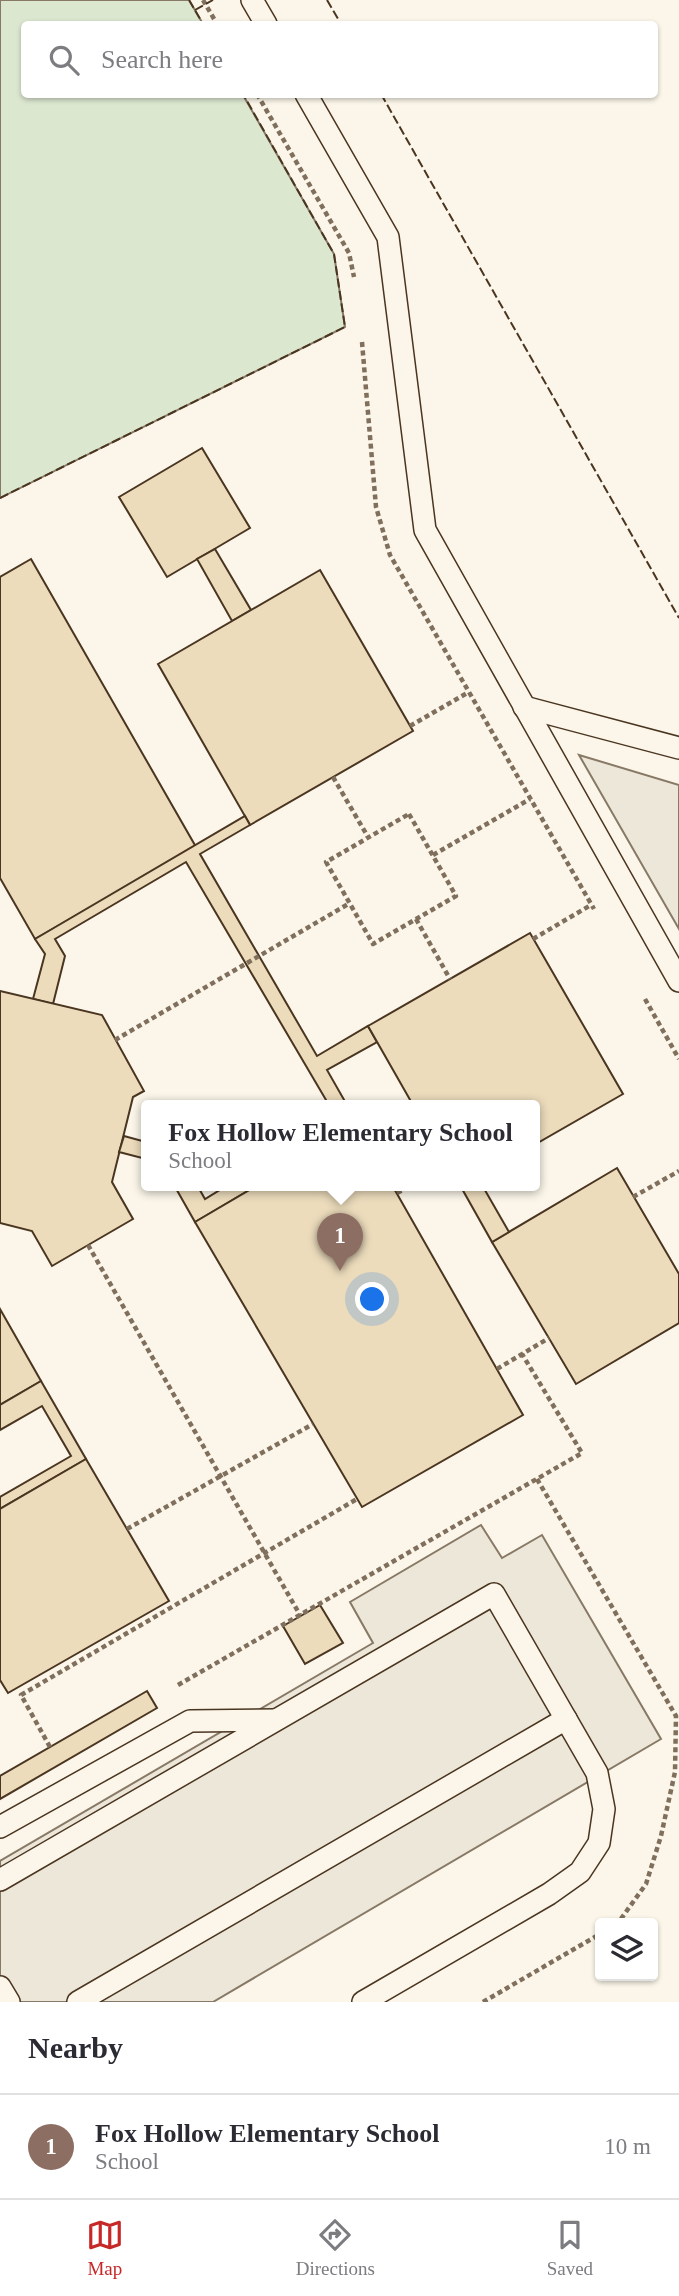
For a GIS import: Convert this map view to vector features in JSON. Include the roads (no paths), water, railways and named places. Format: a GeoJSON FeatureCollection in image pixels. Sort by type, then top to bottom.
{"type":"FeatureCollection","features":[{"type":"Feature","properties":{"kind":"lane"},"geometry":{"type":"LineString","coordinates":[[252,0],[264,21]]}},
{"type":"Feature","properties":{"kind":"lane"},"geometry":{"type":"LineString","coordinates":[[308,98],[388,237],[425,530],[679,981]]}},
{"type":"Feature","properties":{"kind":"lane"},"geometry":{"type":"LineString","coordinates":[[524,707],[679,748]]}},
{"type":"Feature","properties":{"kind":"lane"},"geometry":{"type":"LineString","coordinates":[[0,1880],[494,1594],[597,1773],[604,1809],[599,1843],[580,1872],[549,1894],[363,2002]]}},
{"type":"Feature","properties":{"kind":"lane"},"geometry":{"type":"LineString","coordinates":[[78,2002],[566,1719]]}},
{"type":"Feature","properties":{"kind":"lane"},"geometry":{"type":"LineString","coordinates":[[0,1827],[190,1721],[277,1720]]}},
{"type":"Feature","properties":{"kind":"lane"},"geometry":{"type":"LineString","coordinates":[[0,1987],[9,2002]]}},
{"type":"Feature","properties":{"kind":"place","name":"Fox Hollow Elementary School"},"geometry":{"type":"Point","coordinates":[340,1271]}}]}
